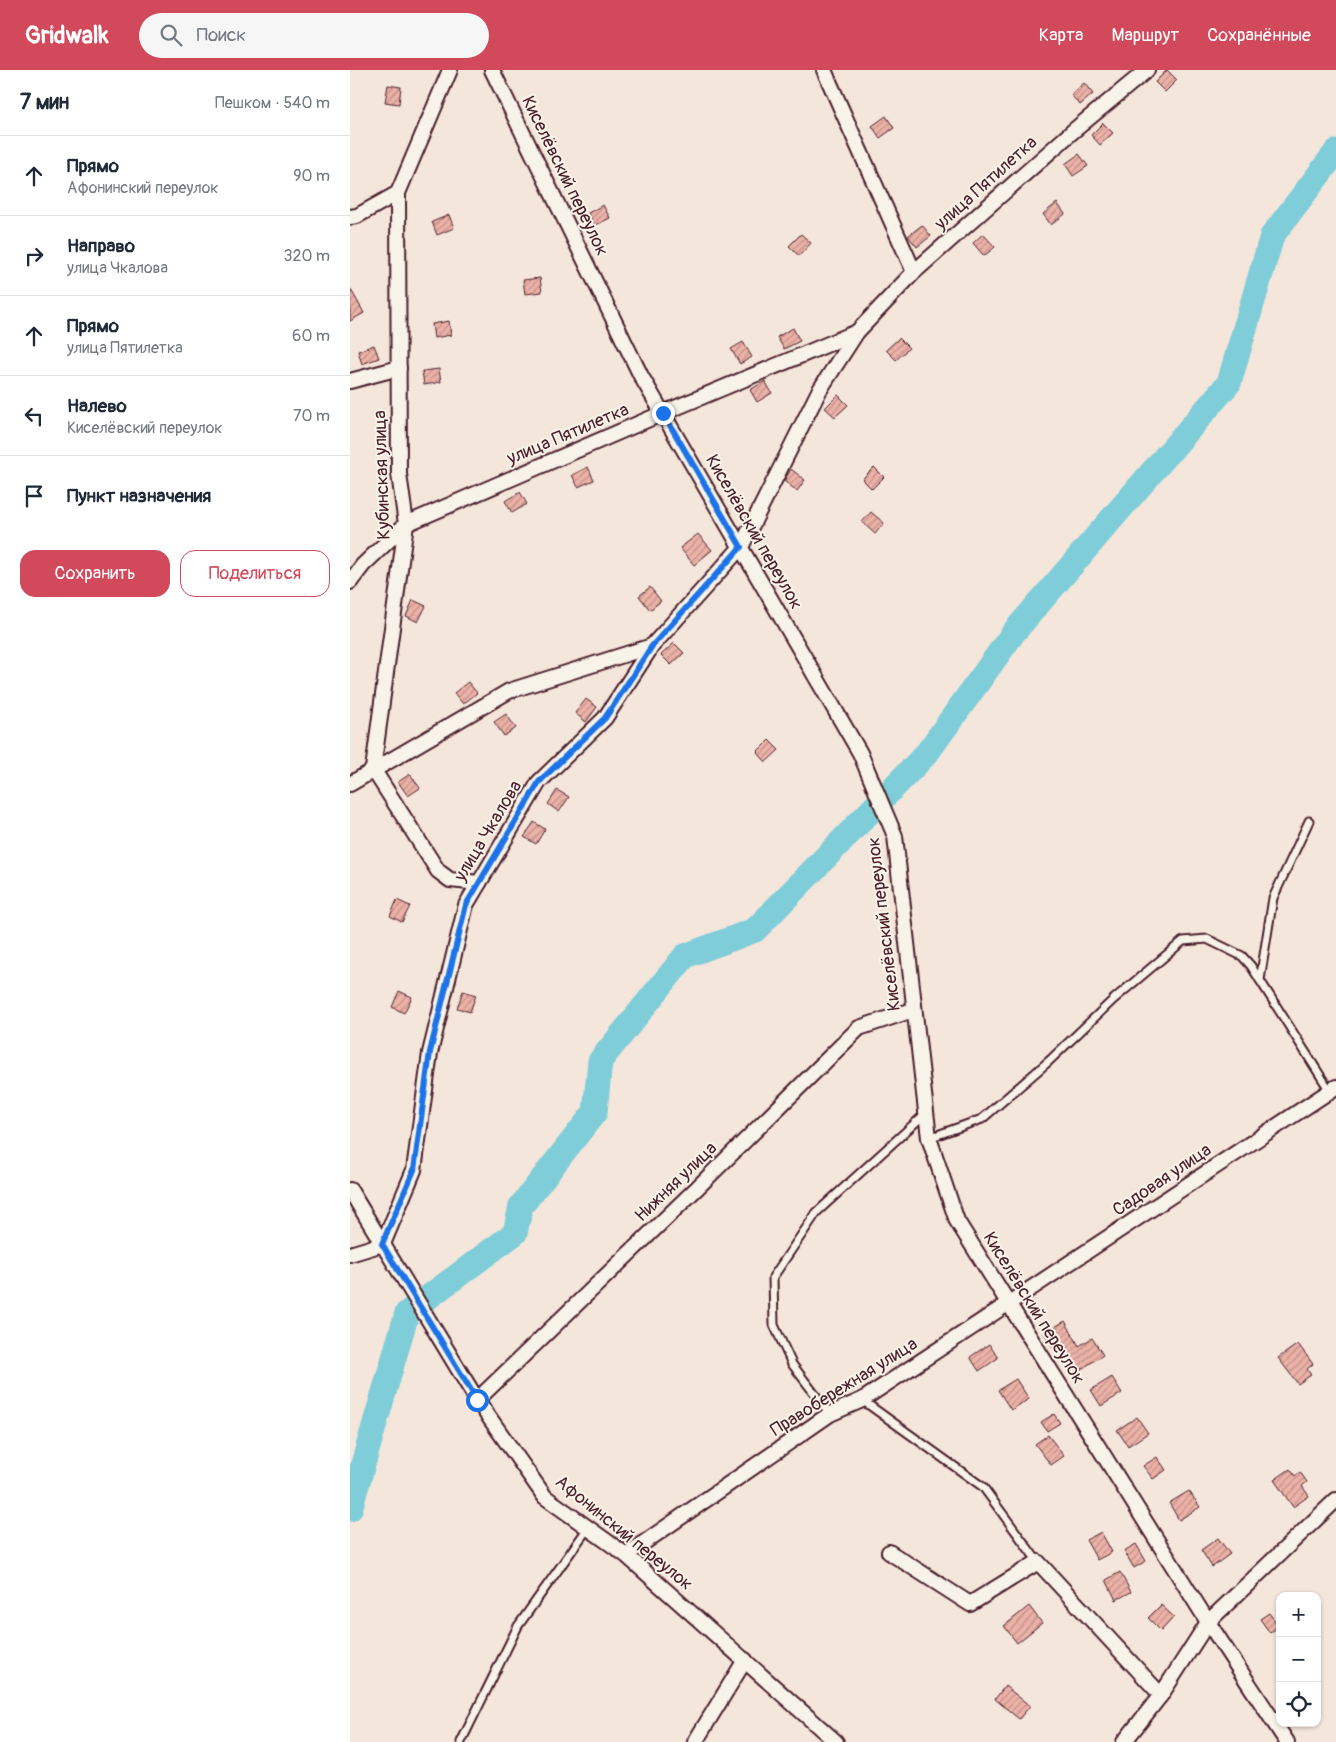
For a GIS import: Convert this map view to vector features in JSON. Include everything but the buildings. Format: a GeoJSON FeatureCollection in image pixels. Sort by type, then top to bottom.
{"type":"FeatureCollection","features":[{"type":"Feature","properties":{"kind":"street","name":"Кубинская улица"},"geometry":{"type":"LineString","coordinates":[[373,769],[406,524],[399,474],[398,193],[450,70]]}},
{"type":"Feature","properties":{"kind":"street","name":"Киселёвский переулок"},"geometry":{"type":"LineString","coordinates":[[492,70],[642,376],[860,753],[895,836],[913,1010],[929,1138],[957,1221],[1208,1622],[1287,1742]]}},
{"type":"Feature","properties":{"kind":"street"},"geometry":{"type":"LineString","coordinates":[[824,70],[914,272]]}},
{"type":"Feature","properties":{"kind":"street","name":"улица Пятилетка"},"geometry":{"type":"LineString","coordinates":[[652,646],[741,547],[818,392],[856,332],[914,272],[1072,132],[1147,70]]}},
{"type":"Feature","properties":{"kind":"street"},"geometry":{"type":"LineString","coordinates":[[350,217],[357,216],[398,193]]}},
{"type":"Feature","properties":{"kind":"street","name":"улица Пятилетка"},"geometry":{"type":"LineString","coordinates":[[406,524],[856,332]]}},
{"type":"Feature","properties":{"kind":"street"},"geometry":{"type":"LineString","coordinates":[[350,381],[399,368]]}},
{"type":"Feature","properties":{"kind":"street"},"geometry":{"type":"LineString","coordinates":[[350,582],[363,565],[406,524]]}},
{"type":"Feature","properties":{"kind":"street"},"geometry":{"type":"LineString","coordinates":[[350,784],[510,691],[652,646]]}},
{"type":"Feature","properties":{"kind":"street","name":"улица Чкалова"},"geometry":{"type":"LineString","coordinates":[[382,1244],[414,1170],[430,1052],[466,905],[539,782],[605,718],[652,646]]}},
{"type":"Feature","properties":{"kind":"street"},"geometry":{"type":"LineString","coordinates":[[373,769],[438,871],[450,880],[479,883]]}},
{"type":"Feature","properties":{"kind":"street","name":"Нижняя улица"},"geometry":{"type":"LineString","coordinates":[[477,1400],[688,1197],[859,1028],[913,1010]]}},
{"type":"Feature","properties":{"kind":"street","name":"Садовая улица"},"geometry":{"type":"LineString","coordinates":[[1009,1304],[1333,1089]]}},
{"type":"Feature","properties":{"kind":"street","name":"Афонинский переулок"},"geometry":{"type":"LineString","coordinates":[[350,1190],[477,1400],[545,1497],[626,1555],[836,1742]]}},
{"type":"Feature","properties":{"kind":"street"},"geometry":{"type":"LineString","coordinates":[[350,1254],[382,1244]]}},
{"type":"Feature","properties":{"kind":"street","name":"Правобережная улица"},"geometry":{"type":"LineString","coordinates":[[626,1555],[830,1414],[862,1400],[1009,1304]]}},
{"type":"Feature","properties":{"kind":"street"},"geometry":{"type":"LineString","coordinates":[[1124,1742],[1161,1694],[1208,1622],[1336,1500]]}},
{"type":"Feature","properties":{"kind":"street"},"geometry":{"type":"LineString","coordinates":[[889,1552],[970,1604],[1038,1562],[1161,1694]]}},
{"type":"Feature","properties":{"kind":"street"},"geometry":{"type":"LineString","coordinates":[[694,1742],[745,1660]]}},
{"type":"Feature","properties":{"kind":"lane"},"geometry":{"type":"LineString","coordinates":[[1260,980],[1273,898],[1309,821]]}},
{"type":"Feature","properties":{"kind":"lane"},"geometry":{"type":"LineString","coordinates":[[929,1138],[982,1119],[1049,1061],[1114,999],[1183,941],[1207,939],[1242,956],[1333,1089]]}},
{"type":"Feature","properties":{"kind":"lane"},"geometry":{"type":"LineString","coordinates":[[830,1414],[792,1364],[774,1325],[772,1277],[817,1212],[926,1113]]}},
{"type":"Feature","properties":{"kind":"lane"},"geometry":{"type":"LineString","coordinates":[[862,1400],[983,1487],[1038,1562]]}},
{"type":"Feature","properties":{"kind":"lane"},"geometry":{"type":"LineString","coordinates":[[461,1742],[518,1626],[588,1528]]}},
{"type":"Feature","properties":{"kind":"waterway"},"geometry":{"type":"LineString","coordinates":[[350,1509],[407,1313],[515,1233],[521,1206],[595,1112],[600,1061],[685,956],[755,930],[927,753],[1014,632],[1229,383],[1272,236],[1336,152]]}},
{"type":"Feature","properties":{"kind":"route"},"geometry":{"type":"LineString","coordinates":[[477,1400],[382,1244],[414,1170],[430,1052],[466,905],[539,782],[605,718],[652,646],[741,547],[663,413]]}}]}
